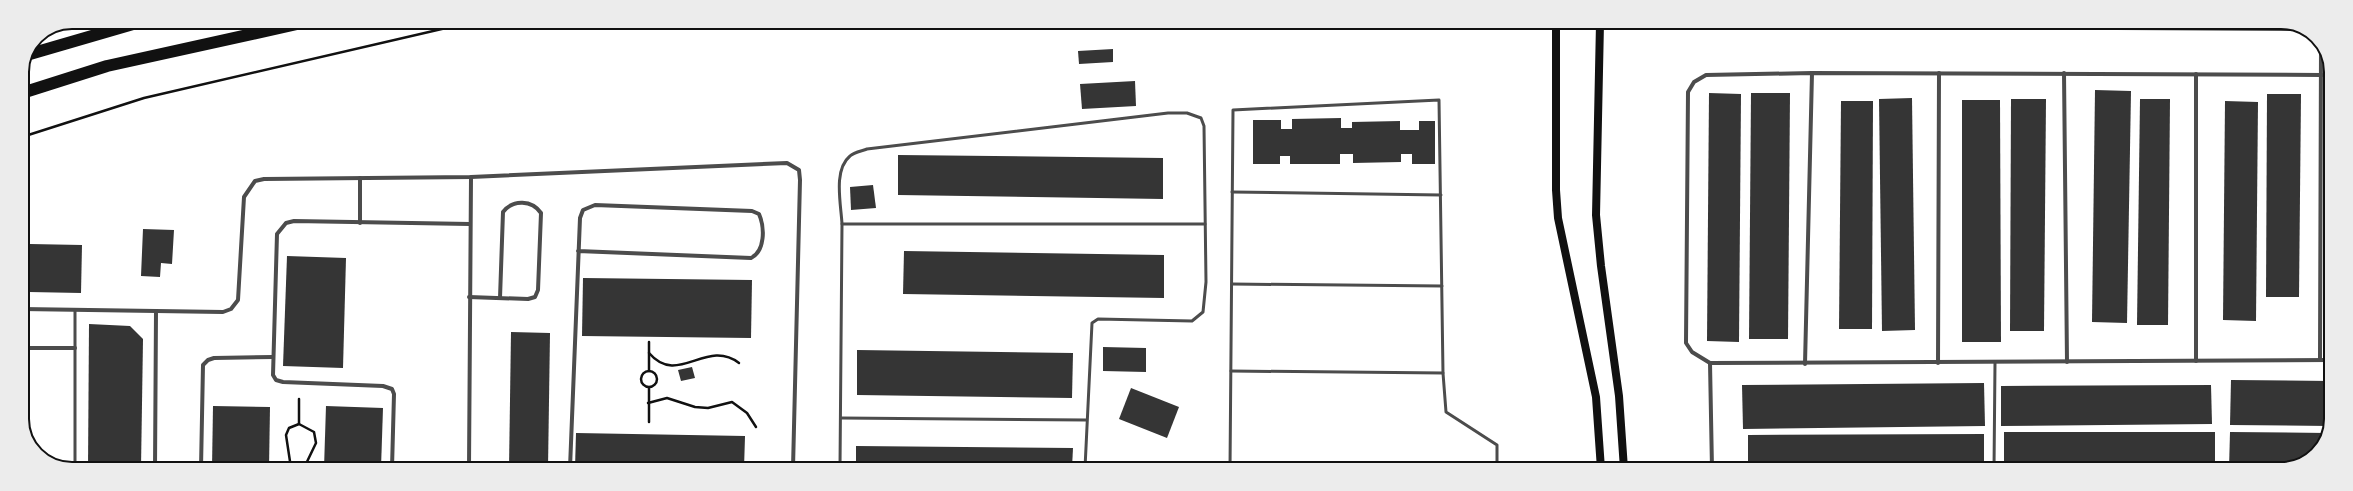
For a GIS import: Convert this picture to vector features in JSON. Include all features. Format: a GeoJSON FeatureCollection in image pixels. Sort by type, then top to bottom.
{"type":"FeatureCollection","features":[{"type":"Feature","properties":{"kind":"highway"},"geometry":{"type":"LineString","coordinates":[[34,53],[116,29]]}},
{"type":"Feature","properties":{"kind":"highway"},"geometry":{"type":"LineString","coordinates":[[29,91],[107,66],[274,29]]}},
{"type":"Feature","properties":{"kind":"main road"},"geometry":{"type":"LineString","coordinates":[[1556,29],[1556,190],[1558,218],[1596,397],[1601,462]]}},
{"type":"Feature","properties":{"kind":"main road"},"geometry":{"type":"LineString","coordinates":[[1600,29],[1596,215],[1601,266],[1620,396],[1624,462]]}},
{"type":"Feature","properties":{"kind":"street"},"geometry":{"type":"LineString","coordinates":[[2320,360],[2321,57]]}},
{"type":"Feature","properties":{"kind":"street"},"geometry":{"type":"LineString","coordinates":[[2322,75],[2064,73],[1812,73],[1706,75],[1694,82],[1688,92],[1686,343],[1692,352],[1710,363],[1805,364],[2324,360]]}},
{"type":"Feature","properties":{"kind":"street"},"geometry":{"type":"LineString","coordinates":[[1805,364],[1812,73]]}},
{"type":"Feature","properties":{"kind":"street"},"geometry":{"type":"LineString","coordinates":[[1938,363],[1939,73]]}},
{"type":"Feature","properties":{"kind":"street"},"geometry":{"type":"LineString","coordinates":[[2064,73],[2067,362]]}},
{"type":"Feature","properties":{"kind":"street"},"geometry":{"type":"LineString","coordinates":[[2196,74],[2196,361]]}},
{"type":"Feature","properties":{"kind":"street"},"geometry":{"type":"LineString","coordinates":[[29,309],[223,312],[231,309],[238,300],[244,197],[255,181],[264,179],[471,177],[787,163],[794,165],[799,170],[800,180],[793,462]]}},
{"type":"Feature","properties":{"kind":"street"},"geometry":{"type":"LineString","coordinates":[[469,462],[471,177]]}},
{"type":"Feature","properties":{"kind":"street"},"geometry":{"type":"LineString","coordinates":[[360,178],[360,222]]}},
{"type":"Feature","properties":{"kind":"street"},"geometry":{"type":"LineString","coordinates":[[469,297],[528,299],[535,297],[538,290],[541,213],[536,206],[530,203],[514,203],[503,212],[500,298]]}},
{"type":"Feature","properties":{"kind":"street"},"geometry":{"type":"LineString","coordinates":[[570,462],[578,251],[580,218],[582,210],[595,205],[752,210],[760,214],[763,223],[761,248],[757,255],[751,258],[578,251]]}},
{"type":"Feature","properties":{"kind":"street"},"geometry":{"type":"LineString","coordinates":[[392,462],[394,394],[392,388],[383,386],[283,382],[276,380],[273,375],[276,240],[281,227],[286,223],[294,222],[470,224]]}},
{"type":"Feature","properties":{"kind":"street"},"geometry":{"type":"LineString","coordinates":[[155,462],[156,312]]}},
{"type":"Feature","properties":{"kind":"street"},"geometry":{"type":"LineString","coordinates":[[29,348],[75,348]]}},
{"type":"Feature","properties":{"kind":"street"},"geometry":{"type":"LineString","coordinates":[[201,462],[203,364],[214,358],[273,357]]}},
{"type":"Feature","properties":{"kind":"street"},"geometry":{"type":"LineString","coordinates":[[1710,363],[1712,462]]}},
{"type":"Feature","properties":{"kind":"lane"},"geometry":{"type":"LineString","coordinates":[[1230,462],[1233,110],[1440,100],[1443,373],[1446,412],[1497,445],[1497,462]]}},
{"type":"Feature","properties":{"kind":"lane"},"geometry":{"type":"LineString","coordinates":[[840,462],[842,224],[840,174],[843,163],[851,155],[867,149],[1160,114],[1187,113],[1201,118],[1204,126],[1206,282],[1203,312],[1192,321],[1098,319],[1092,323],[1084,462]]}},
{"type":"Feature","properties":{"kind":"lane"},"geometry":{"type":"LineString","coordinates":[[1232,192],[1441,195]]}},
{"type":"Feature","properties":{"kind":"lane"},"geometry":{"type":"LineString","coordinates":[[842,224],[1205,224]]}},
{"type":"Feature","properties":{"kind":"lane"},"geometry":{"type":"LineString","coordinates":[[1232,284],[1442,286]]}},
{"type":"Feature","properties":{"kind":"lane"},"geometry":{"type":"LineString","coordinates":[[75,310],[75,462]]}},
{"type":"Feature","properties":{"kind":"lane"},"geometry":{"type":"LineString","coordinates":[[1994,462],[1995,363]]}},
{"type":"Feature","properties":{"kind":"lane"},"geometry":{"type":"LineString","coordinates":[[1231,371],[1443,373]]}},
{"type":"Feature","properties":{"kind":"lane"},"geometry":{"type":"LineString","coordinates":[[841,418],[1086,420]]}},
{"type":"Feature","properties":{"kind":"path"},"geometry":{"type":"LineString","coordinates":[[29,135],[144,98],[442,29]]}},
{"type":"Feature","properties":{"kind":"path"},"geometry":{"type":"LineString","coordinates":[[648,342],[649,371]]}},
{"type":"Feature","properties":{"kind":"path"},"geometry":{"type":"LineString","coordinates":[[649,353],[655,360],[665,365],[682,365],[713,355],[723,354],[739,363]]}},
{"type":"Feature","properties":{"kind":"path"},"geometry":{"type":"LineString","coordinates":[[649,371],[656,373],[657,379],[655,386],[648,388],[643,386],[641,379],[643,372],[649,371]]}},
{"type":"Feature","properties":{"kind":"path"},"geometry":{"type":"LineString","coordinates":[[648,388],[648,422]]}},
{"type":"Feature","properties":{"kind":"path"},"geometry":{"type":"LineString","coordinates":[[648,403],[667,398],[695,407],[708,408],[732,402],[747,413],[756,427]]}},
{"type":"Feature","properties":{"kind":"path"},"geometry":{"type":"LineString","coordinates":[[299,399],[299,424]]}},
{"type":"Feature","properties":{"kind":"path"},"geometry":{"type":"LineString","coordinates":[[290,462],[286,435],[289,428],[299,424],[314,432],[316,443],[307,462]]}},
{"type":"Feature","properties":{"kind":"building"},"geometry":{"type":"Polygon","coordinates":[[[1113,49],[1113,62],[1079,64],[1078,51],[1113,49]]]}},
{"type":"Feature","properties":{"kind":"building"},"geometry":{"type":"Polygon","coordinates":[[[1135,81],[1136,106],[1082,109],[1080,84],[1135,81]]]}},
{"type":"Feature","properties":{"kind":"building"},"geometry":{"type":"Polygon","coordinates":[[[2095,90],[2131,91],[2127,323],[2092,322],[2095,90]]]}},
{"type":"Feature","properties":{"kind":"building"},"geometry":{"type":"Polygon","coordinates":[[[1709,93],[1741,94],[1739,342],[1707,341],[1709,93]]]}},
{"type":"Feature","properties":{"kind":"building"},"geometry":{"type":"Polygon","coordinates":[[[1751,93],[1790,93],[1788,339],[1749,339],[1751,93]]]}},
{"type":"Feature","properties":{"kind":"building"},"geometry":{"type":"Polygon","coordinates":[[[2267,94],[2301,94],[2299,297],[2266,297],[2267,94]]]}},
{"type":"Feature","properties":{"kind":"building"},"geometry":{"type":"Polygon","coordinates":[[[1912,98],[1915,330],[1882,331],[1879,99],[1912,98]]]}},
{"type":"Feature","properties":{"kind":"building"},"geometry":{"type":"Polygon","coordinates":[[[2011,99],[2046,99],[2044,331],[2010,331],[2011,99]]]}},
{"type":"Feature","properties":{"kind":"building"},"geometry":{"type":"Polygon","coordinates":[[[2140,99],[2170,99],[2168,325],[2137,325],[2140,99]]]}},
{"type":"Feature","properties":{"kind":"building"},"geometry":{"type":"Polygon","coordinates":[[[1962,100],[2000,100],[2001,342],[1962,342],[1962,100]]]}},
{"type":"Feature","properties":{"kind":"building"},"geometry":{"type":"Polygon","coordinates":[[[1841,101],[1873,101],[1872,329],[1839,329],[1841,101]]]}},
{"type":"Feature","properties":{"kind":"building"},"geometry":{"type":"Polygon","coordinates":[[[2225,101],[2258,102],[2256,321],[2223,320],[2225,101]]]}},
{"type":"Feature","properties":{"kind":"building"},"geometry":{"type":"Polygon","coordinates":[[[1341,118],[1341,128],[1352,128],[1352,122],[1400,121],[1400,130],[1419,130],[1419,121],[1435,121],[1435,164],[1412,164],[1412,154],[1401,154],[1401,162],[1353,163],[1353,154],[1340,154],[1340,164],[1290,164],[1290,156],[1280,156],[1280,164],[1253,164],[1253,120],[1281,120],[1281,129],[1292,129],[1292,119],[1341,118]]]}},
{"type":"Feature","properties":{"kind":"building"},"geometry":{"type":"Polygon","coordinates":[[[898,155],[1163,158],[1163,199],[898,195],[898,155]]]}},
{"type":"Feature","properties":{"kind":"building"},"geometry":{"type":"Polygon","coordinates":[[[873,185],[876,208],[851,210],[850,187],[873,185]]]}},
{"type":"Feature","properties":{"kind":"building"},"geometry":{"type":"Polygon","coordinates":[[[143,229],[174,230],[172,264],[161,263],[160,277],[141,276],[143,229]]]}},
{"type":"Feature","properties":{"kind":"building"},"geometry":{"type":"Polygon","coordinates":[[[30,244],[82,245],[81,293],[29,292],[30,244]]]}},
{"type":"Feature","properties":{"kind":"building"},"geometry":{"type":"Polygon","coordinates":[[[904,251],[1164,255],[1164,298],[903,294],[904,251]]]}},
{"type":"Feature","properties":{"kind":"building"},"geometry":{"type":"Polygon","coordinates":[[[287,256],[346,258],[343,368],[283,366],[287,256]]]}},
{"type":"Feature","properties":{"kind":"building"},"geometry":{"type":"Polygon","coordinates":[[[583,278],[752,280],[751,338],[582,336],[583,278]]]}},
{"type":"Feature","properties":{"kind":"building"},"geometry":{"type":"Polygon","coordinates":[[[89,324],[130,326],[143,339],[141,462],[88,462],[89,324]]]}},
{"type":"Feature","properties":{"kind":"building"},"geometry":{"type":"Polygon","coordinates":[[[511,332],[550,333],[548,462],[509,462],[511,332]]]}},
{"type":"Feature","properties":{"kind":"building"},"geometry":{"type":"Polygon","coordinates":[[[1103,347],[1146,348],[1146,372],[1103,371],[1103,347]]]}},
{"type":"Feature","properties":{"kind":"building"},"geometry":{"type":"Polygon","coordinates":[[[857,350],[1073,353],[1072,398],[857,395],[857,350]]]}},
{"type":"Feature","properties":{"kind":"building"},"geometry":{"type":"Polygon","coordinates":[[[692,367],[695,378],[681,381],[678,370],[692,367]]]}},
{"type":"Feature","properties":{"kind":"building"},"geometry":{"type":"Polygon","coordinates":[[[2231,380],[2324,381],[2323,426],[2230,425],[2231,380]]]}},
{"type":"Feature","properties":{"kind":"building"},"geometry":{"type":"Polygon","coordinates":[[[1984,383],[1985,426],[1743,429],[1742,385],[1984,383]]]}},
{"type":"Feature","properties":{"kind":"building"},"geometry":{"type":"Polygon","coordinates":[[[2211,385],[2212,424],[2001,426],[2001,386],[2211,385]]]}},
{"type":"Feature","properties":{"kind":"building"},"geometry":{"type":"Polygon","coordinates":[[[1131,388],[1179,407],[1167,438],[1119,419],[1131,388]]]}},
{"type":"Feature","properties":{"kind":"building"},"geometry":{"type":"Polygon","coordinates":[[[213,406],[270,407],[269,462],[212,462],[213,406]]]}},
{"type":"Feature","properties":{"kind":"building"},"geometry":{"type":"Polygon","coordinates":[[[326,406],[383,408],[381,462],[324,462],[326,406]]]}},
{"type":"Feature","properties":{"kind":"building"},"geometry":{"type":"Polygon","coordinates":[[[2004,432],[2215,432],[2215,462],[2004,462],[2004,432]]]}},
{"type":"Feature","properties":{"kind":"building"},"geometry":{"type":"Polygon","coordinates":[[[2230,432],[2322,433],[2317,443],[2307,453],[2295,460],[2286,462],[2229,462],[2230,432]]]}},
{"type":"Feature","properties":{"kind":"building"},"geometry":{"type":"Polygon","coordinates":[[[576,433],[745,436],[744,462],[575,462],[576,433]]]}},
{"type":"Feature","properties":{"kind":"building"},"geometry":{"type":"Polygon","coordinates":[[[1984,434],[1984,462],[1748,462],[1748,435],[1984,434]]]}},
{"type":"Feature","properties":{"kind":"building"},"geometry":{"type":"Polygon","coordinates":[[[856,446],[1073,448],[1072,462],[856,462],[856,446]]]}}]}
